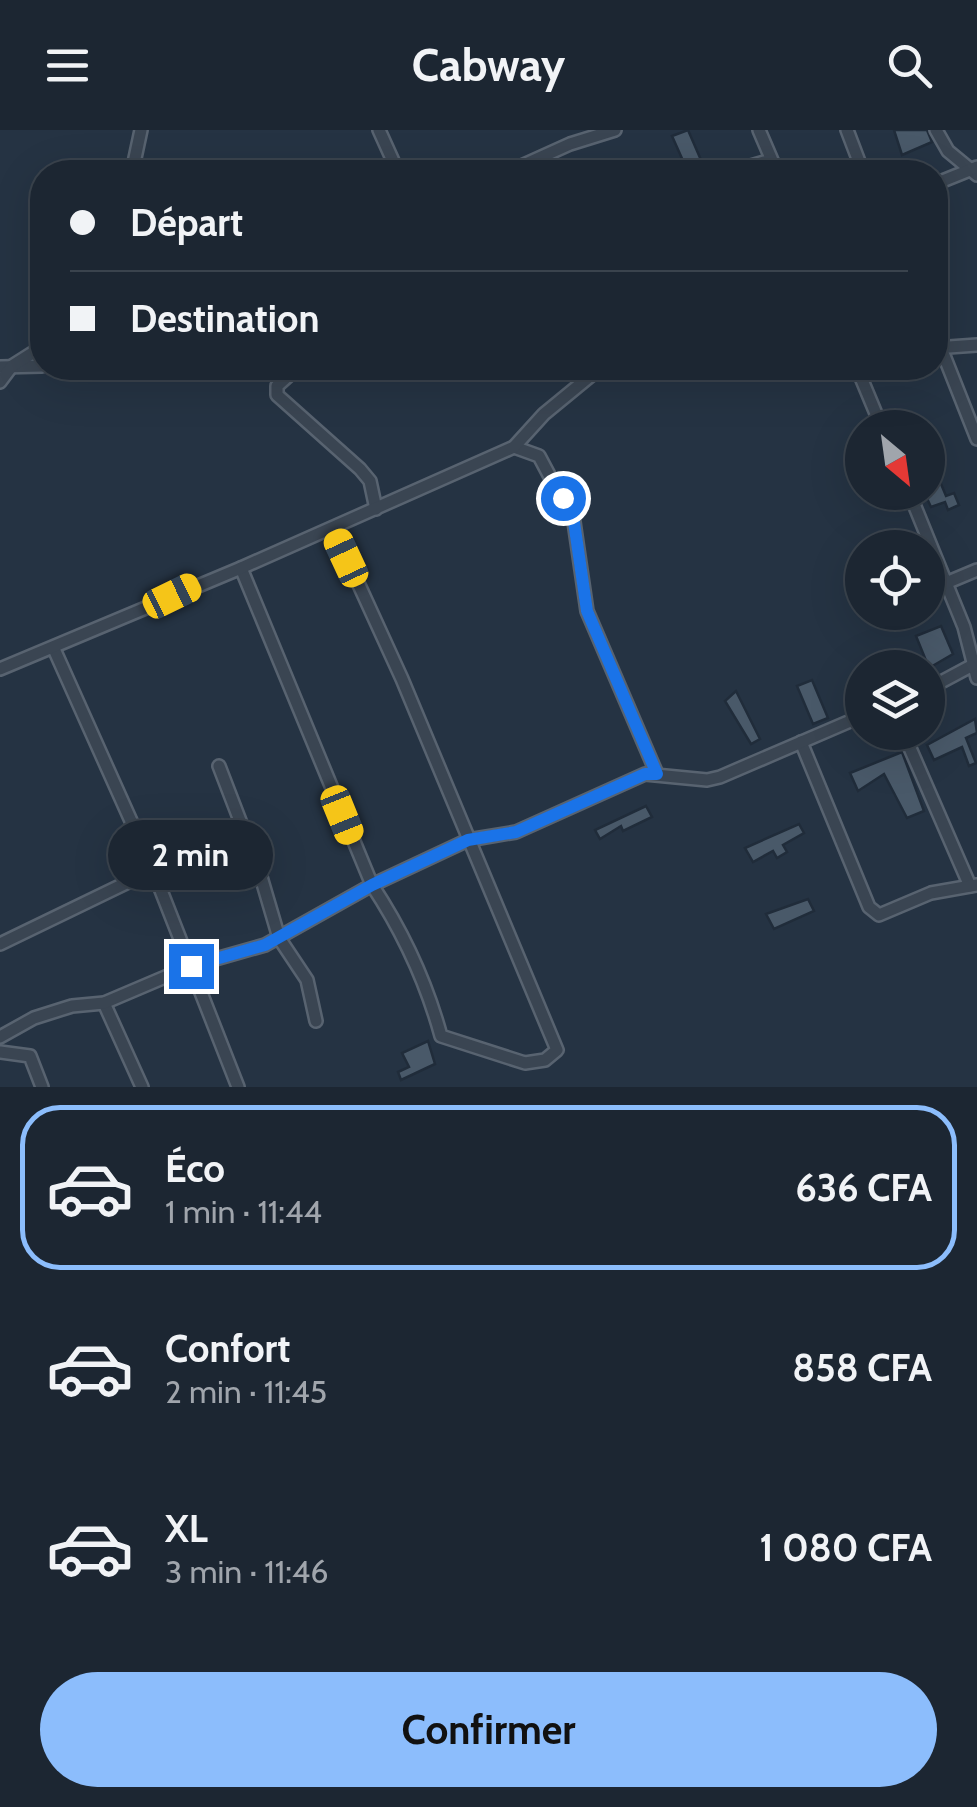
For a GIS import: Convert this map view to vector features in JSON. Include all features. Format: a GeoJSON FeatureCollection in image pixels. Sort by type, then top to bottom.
{"type":"FeatureCollection","features":[{"type":"Feature","properties":{"kind":"street"},"geometry":{"type":"LineString","coordinates":[[135,160],[141,130]]}},
{"type":"Feature","properties":{"kind":"street"},"geometry":{"type":"LineString","coordinates":[[535,160],[615,130]]}},
{"type":"Feature","properties":{"kind":"street"},"geometry":{"type":"LineString","coordinates":[[759,130],[771,160]]}},
{"type":"Feature","properties":{"kind":"street"},"geometry":{"type":"LineString","coordinates":[[846,130],[858,160]]}},
{"type":"Feature","properties":{"kind":"street"},"geometry":{"type":"LineString","coordinates":[[936,130],[948,151],[975,170]]}},
{"type":"Feature","properties":{"kind":"street"},"geometry":{"type":"LineString","coordinates":[[383,133],[393,160]]}},
{"type":"Feature","properties":{"kind":"street"},"geometry":{"type":"LineString","coordinates":[[948,179],[975,170]]}},
{"type":"Feature","properties":{"kind":"street"},"geometry":{"type":"LineString","coordinates":[[948,347],[977,345]]}},
{"type":"Feature","properties":{"kind":"street"},"geometry":{"type":"LineString","coordinates":[[0,382],[6,366],[30,353]]}},
{"type":"Feature","properties":{"kind":"street"},"geometry":{"type":"LineString","coordinates":[[948,371],[977,439]]}},
{"type":"Feature","properties":{"kind":"street"},"geometry":{"type":"LineString","coordinates":[[284,380],[277,386],[277,395],[360,468],[370,481],[376,509]]}},
{"type":"Feature","properties":{"kind":"street"},"geometry":{"type":"LineString","coordinates":[[0,669],[514,448],[544,414],[585,380]]}},
{"type":"Feature","properties":{"kind":"street"},"geometry":{"type":"LineString","coordinates":[[862,380],[874,410]]}},
{"type":"Feature","properties":{"kind":"street"},"geometry":{"type":"LineString","coordinates":[[514,448],[539,456],[574,522],[587,611],[657,774]]}},
{"type":"Feature","properties":{"kind":"street"},"geometry":{"type":"LineString","coordinates":[[915,510],[964,627],[977,681],[953,679]]}},
{"type":"Feature","properties":{"kind":"street"},"geometry":{"type":"LineString","coordinates":[[241,568],[372,885],[401,932],[431,999],[440,1036],[526,1062],[544,1060],[556,1050],[402,679],[332,528]]}},
{"type":"Feature","properties":{"kind":"street"},"geometry":{"type":"LineString","coordinates":[[946,584],[977,570]]}},
{"type":"Feature","properties":{"kind":"street"},"geometry":{"type":"LineString","coordinates":[[54,649],[153,870],[238,1087]]}},
{"type":"Feature","properties":{"kind":"street"},"geometry":{"type":"LineString","coordinates":[[945,682],[971,666]]}},
{"type":"Feature","properties":{"kind":"street"},"geometry":{"type":"LineString","coordinates":[[0,1038],[46,1014],[104,1003],[191,966],[279,938],[372,885],[468,840],[516,832],[645,774],[707,780],[845,723]]}},
{"type":"Feature","properties":{"kind":"street"},"geometry":{"type":"LineString","coordinates":[[801,742],[869,907],[879,915],[931,893],[974,886],[910,750]]}},
{"type":"Feature","properties":{"kind":"street"},"geometry":{"type":"LineString","coordinates":[[218,766],[259,870],[279,938],[307,980],[316,1022]]}},
{"type":"Feature","properties":{"kind":"street"},"geometry":{"type":"LineString","coordinates":[[0,944],[153,870]]}},
{"type":"Feature","properties":{"kind":"street"},"geometry":{"type":"LineString","coordinates":[[104,1003],[142,1087]]}},
{"type":"Feature","properties":{"kind":"street"},"geometry":{"type":"LineString","coordinates":[[0,1052],[30,1056],[42,1087]]}},
{"type":"Feature","properties":{"kind":"building"},"geometry":{"type":"Polygon","coordinates":[[[688,130],[701,160],[683,160],[672,136],[688,130]]]}},
{"type":"Feature","properties":{"kind":"building"},"geometry":{"type":"Polygon","coordinates":[[[894,130],[927,130],[932,142],[902,155],[894,130]]]}},
{"type":"Feature","properties":{"kind":"building"},"geometry":{"type":"Polygon","coordinates":[[[954,493],[959,505],[948,510],[945,494],[954,493]]]}},
{"type":"Feature","properties":{"kind":"building"},"geometry":{"type":"Polygon","coordinates":[[[943,630],[953,654],[945,659],[945,650],[922,650],[916,636],[943,630]]]}},
{"type":"Feature","properties":{"kind":"building"},"geometry":{"type":"Polygon","coordinates":[[[812,680],[828,718],[813,724],[797,686],[812,680]]]}},
{"type":"Feature","properties":{"kind":"building"},"geometry":{"type":"Polygon","coordinates":[[[736,691],[760,739],[751,744],[725,701],[736,691]]]}},
{"type":"Feature","properties":{"kind":"building"},"geometry":{"type":"Polygon","coordinates":[[[975,719],[977,733],[966,738],[976,763],[969,766],[962,747],[934,760],[929,750],[945,750],[945,735],[975,719]]]}},
{"type":"Feature","properties":{"kind":"building"},"geometry":{"type":"Polygon","coordinates":[[[902,752],[924,811],[907,818],[884,774],[858,791],[850,773],[902,752]]]}},
{"type":"Feature","properties":{"kind":"building"},"geometry":{"type":"Polygon","coordinates":[[[646,806],[652,817],[623,831],[621,826],[600,839],[595,830],[646,806]]]}},
{"type":"Feature","properties":{"kind":"building"},"geometry":{"type":"Polygon","coordinates":[[[799,824],[804,833],[783,845],[787,852],[777,858],[773,851],[753,862],[745,848],[799,824]]]}},
{"type":"Feature","properties":{"kind":"building"},"geometry":{"type":"Polygon","coordinates":[[[808,899],[814,911],[774,929],[766,914],[808,899]]]}},
{"type":"Feature","properties":{"kind":"building"},"geometry":{"type":"Polygon","coordinates":[[[428,1041],[435,1064],[401,1080],[398,1072],[409,1067],[402,1053],[428,1041]]]}},
{"type":"Feature","properties":{"kind":"route"},"geometry":{"type":"LineString","coordinates":[[191,966],[265,945],[372,885],[468,840],[516,832],[645,774],[657,774],[587,611],[574,522],[563,498]]}}]}
